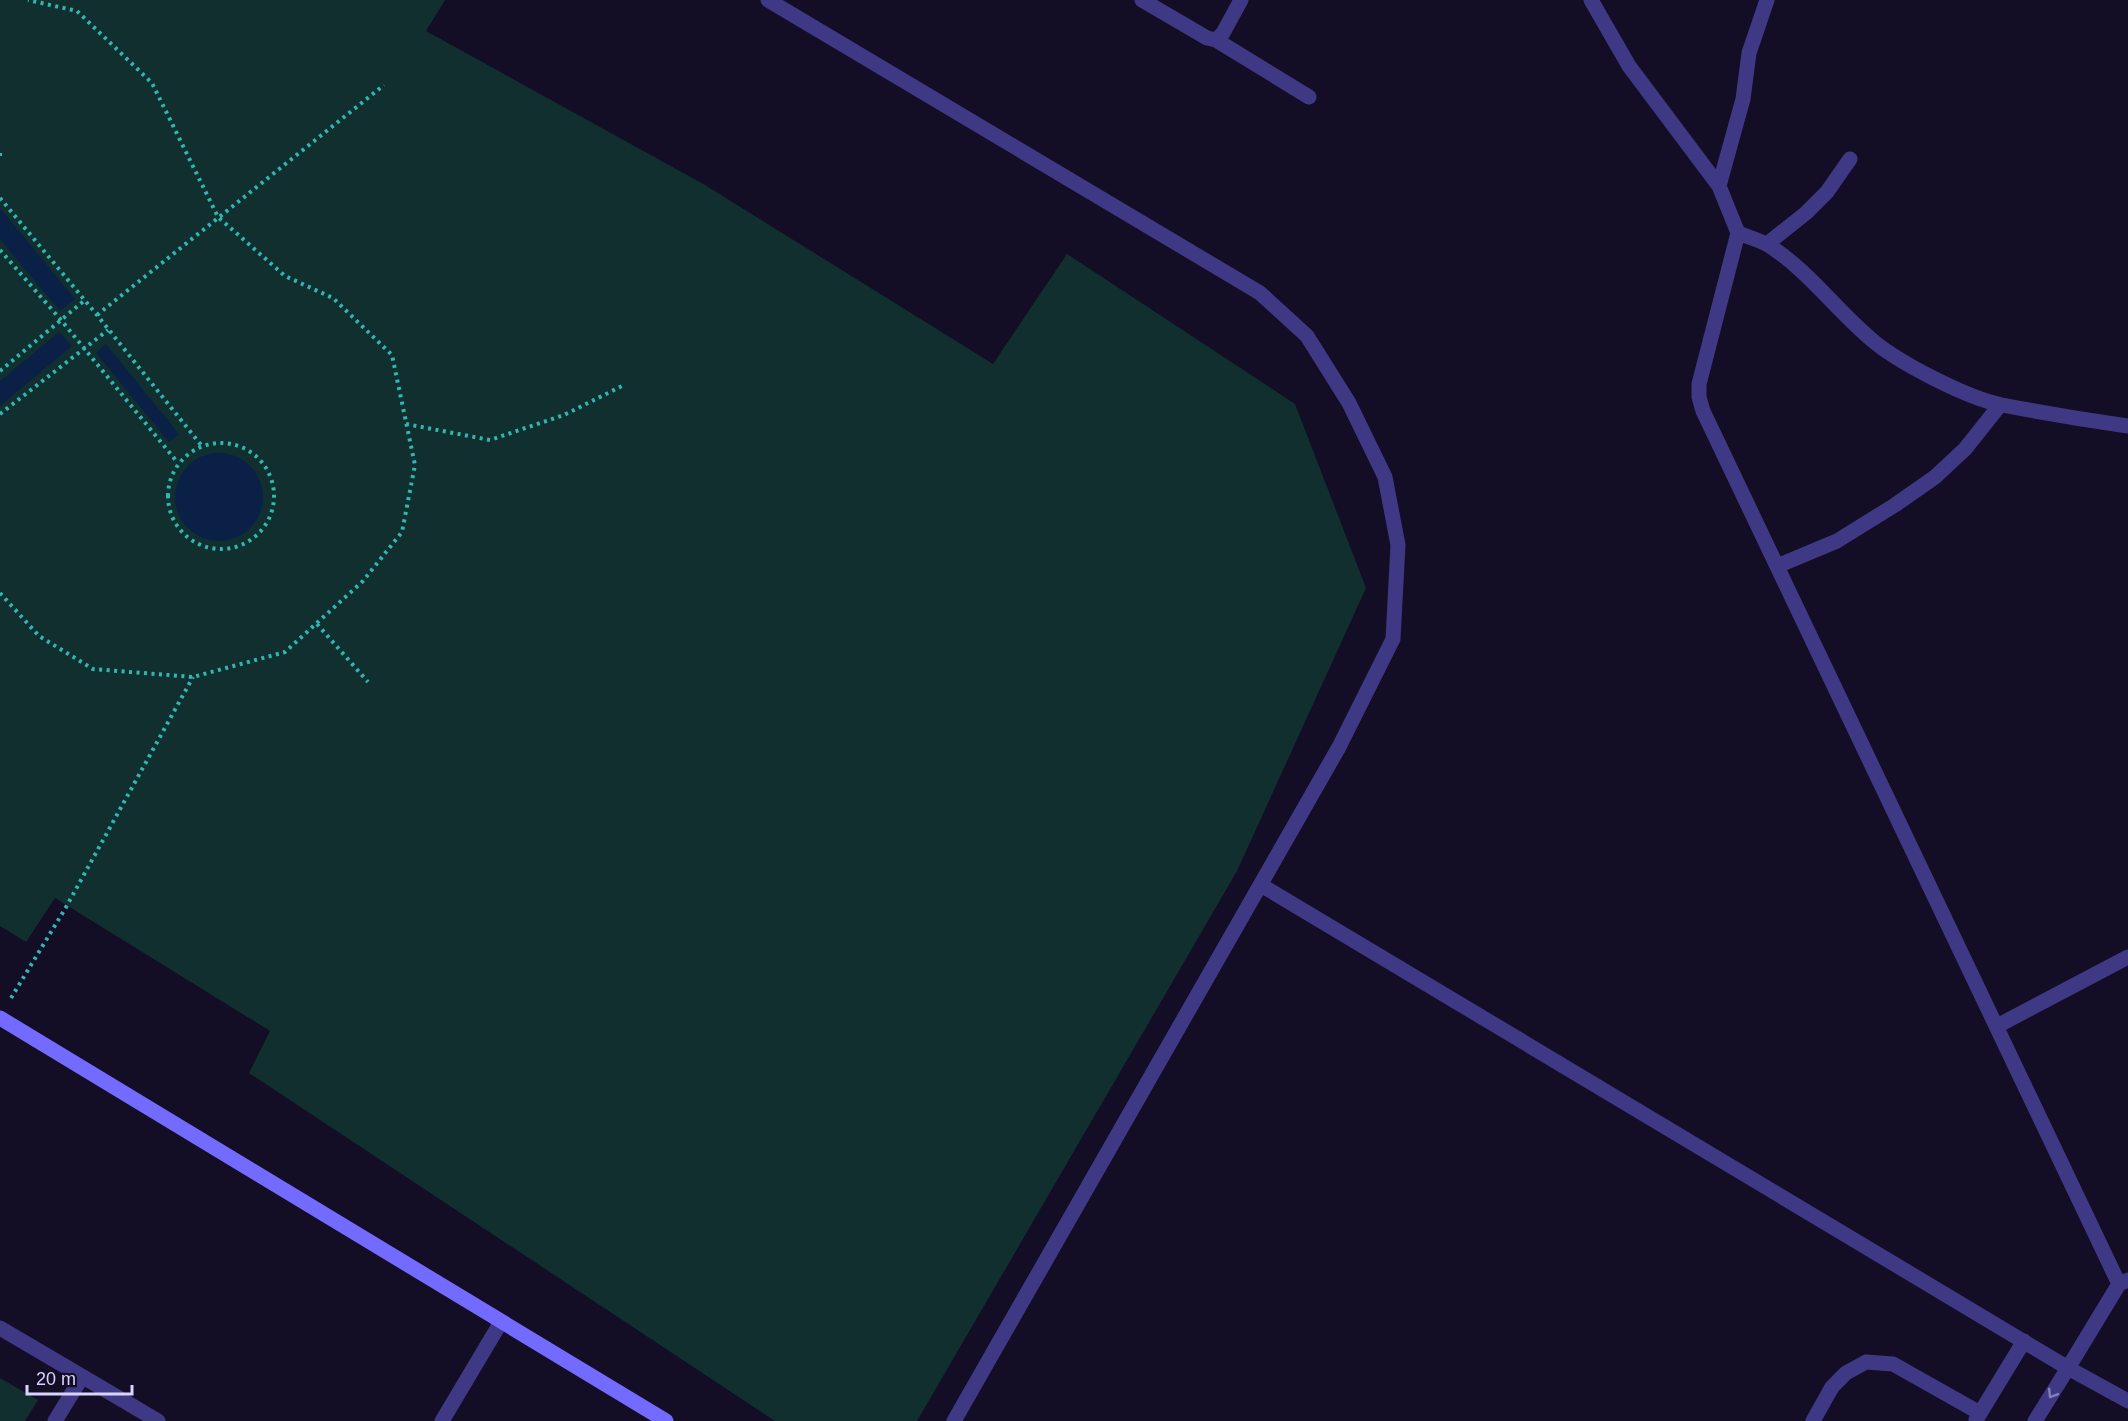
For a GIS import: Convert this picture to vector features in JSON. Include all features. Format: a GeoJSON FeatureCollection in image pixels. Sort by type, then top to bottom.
{"type":"FeatureCollection","features":[{"type":"Feature","properties":{"kind":"main road"},"geometry":{"type":"LineString","coordinates":[[3,1012],[501,1322],[666,1421]]}},
{"type":"Feature","properties":{"kind":"street"},"geometry":{"type":"LineString","coordinates":[[768,0],[1260,293],[1306,336],[1349,403],[1384,477],[1398,545],[1393,639],[1339,747],[954,1421]]}},
{"type":"Feature","properties":{"kind":"street"},"geometry":{"type":"LineString","coordinates":[[1142,0],[1207,38],[1216,40],[1309,97]]}},
{"type":"Feature","properties":{"kind":"street"},"geometry":{"type":"LineString","coordinates":[[1216,40],[1223,33],[1241,0]]}},
{"type":"Feature","properties":{"kind":"street"},"geometry":{"type":"LineString","coordinates":[[1591,0],[1629,66],[1719,186],[1738,233],[1699,384],[1699,397],[1703,411],[1997,1026],[2123,1282],[2036,1421]]}},
{"type":"Feature","properties":{"kind":"street"},"geometry":{"type":"LineString","coordinates":[[1719,186],[1743,99],[1749,53],[1767,0]]}},
{"type":"Feature","properties":{"kind":"street"},"geometry":{"type":"LineString","coordinates":[[1767,244],[1806,213],[1827,192],[1850,159]]}},
{"type":"Feature","properties":{"kind":"street"},"geometry":{"type":"LineString","coordinates":[[1738,233],[1767,244],[1809,277],[1872,341],[1916,369],[1965,393],[2000,405],[2068,418],[2128,426]]}},
{"type":"Feature","properties":{"kind":"street"},"geometry":{"type":"LineString","coordinates":[[1777,566],[1838,541],[1935,477],[1965,449],[2000,405]]}},
{"type":"Feature","properties":{"kind":"street"},"geometry":{"type":"LineString","coordinates":[[1261,885],[2068,1368],[2128,1401]]}},
{"type":"Feature","properties":{"kind":"street"},"geometry":{"type":"LineString","coordinates":[[1997,1026],[2128,957]]}},
{"type":"Feature","properties":{"kind":"street"},"geometry":{"type":"LineString","coordinates":[[442,1421],[501,1322]]}},
{"type":"Feature","properties":{"kind":"street"},"geometry":{"type":"LineString","coordinates":[[0,1328],[158,1421]]}},
{"type":"Feature","properties":{"kind":"street"},"geometry":{"type":"LineString","coordinates":[[1813,1421],[1832,1387],[1846,1373],[1866,1362],[1893,1364],[1977,1417],[2024,1341]]}},
{"type":"Feature","properties":{"kind":"street"},"geometry":{"type":"LineString","coordinates":[[55,1421],[82,1377]]}},
{"type":"Feature","properties":{"kind":"path"},"geometry":{"type":"LineString","coordinates":[[0,593],[39,636],[93,669],[193,677],[285,652],[363,581],[402,532],[416,465],[392,355],[333,298],[285,276],[218,217],[152,83],[77,11],[28,0]]}},
{"type":"Feature","properties":{"kind":"path"},"geometry":{"type":"LineString","coordinates":[[97,315],[384,85]]}},
{"type":"Feature","properties":{"kind":"path"},"geometry":{"type":"LineString","coordinates":[[0,198],[109,329],[201,445]]}},
{"type":"Feature","properties":{"kind":"path"},"geometry":{"type":"LineString","coordinates":[[0,250],[85,348],[178,463]]}},
{"type":"Feature","properties":{"kind":"path"},"geometry":{"type":"LineString","coordinates":[[0,371],[85,300]]}},
{"type":"Feature","properties":{"kind":"path"},"geometry":{"type":"LineString","coordinates":[[0,414],[109,329]]}},
{"type":"Feature","properties":{"kind":"path"},"geometry":{"type":"LineString","coordinates":[[406,424],[490,440],[564,415],[624,385]]}},
{"type":"Feature","properties":{"kind":"path"},"geometry":{"type":"LineString","coordinates":[[227,443],[256,455],[273,481],[273,512],[255,538],[226,550],[195,544],[173,522],[167,492],[178,463],[201,445],[227,443]]}},
{"type":"Feature","properties":{"kind":"path"},"geometry":{"type":"LineString","coordinates":[[317,624],[368,682]]}},
{"type":"Feature","properties":{"kind":"path"},"geometry":{"type":"LineString","coordinates":[[3,1012],[65,909],[193,677]]}},
{"type":"Feature","properties":{"kind":"green space"},"geometry":{"type":"Polygon","coordinates":[[[0,0],[445,0],[426,31],[705,185],[993,364],[1067,254],[1295,404],[1366,588],[1237,871],[917,1421],[775,1421],[249,1073],[270,1031],[55,898],[26,942],[0,926],[0,0]]]}},
{"type":"Feature","properties":{"kind":"green space"},"geometry":{"type":"Polygon","coordinates":[[[0,1378],[38,1400],[25,1421],[0,1421],[0,1378]]]}},
{"type":"Feature","properties":{"kind":"water"},"geometry":{"type":"Polygon","coordinates":[[[0,208],[75,299],[60,311],[0,239],[0,208]]]}},
{"type":"Feature","properties":{"kind":"water"},"geometry":{"type":"Polygon","coordinates":[[[59,332],[72,346],[0,406],[0,381],[59,332]]]}},
{"type":"Feature","properties":{"kind":"water"},"geometry":{"type":"Polygon","coordinates":[[[106,344],[179,434],[169,442],[96,353],[106,344]]]}},
{"type":"Feature","properties":{"kind":"water"},"geometry":{"type":"Polygon","coordinates":[[[219,453],[236,456],[250,466],[260,480],[263,497],[260,514],[250,528],[236,538],[219,541],[202,538],[188,528],[178,514],[175,497],[178,480],[188,466],[202,456],[219,453]]]}}]}
